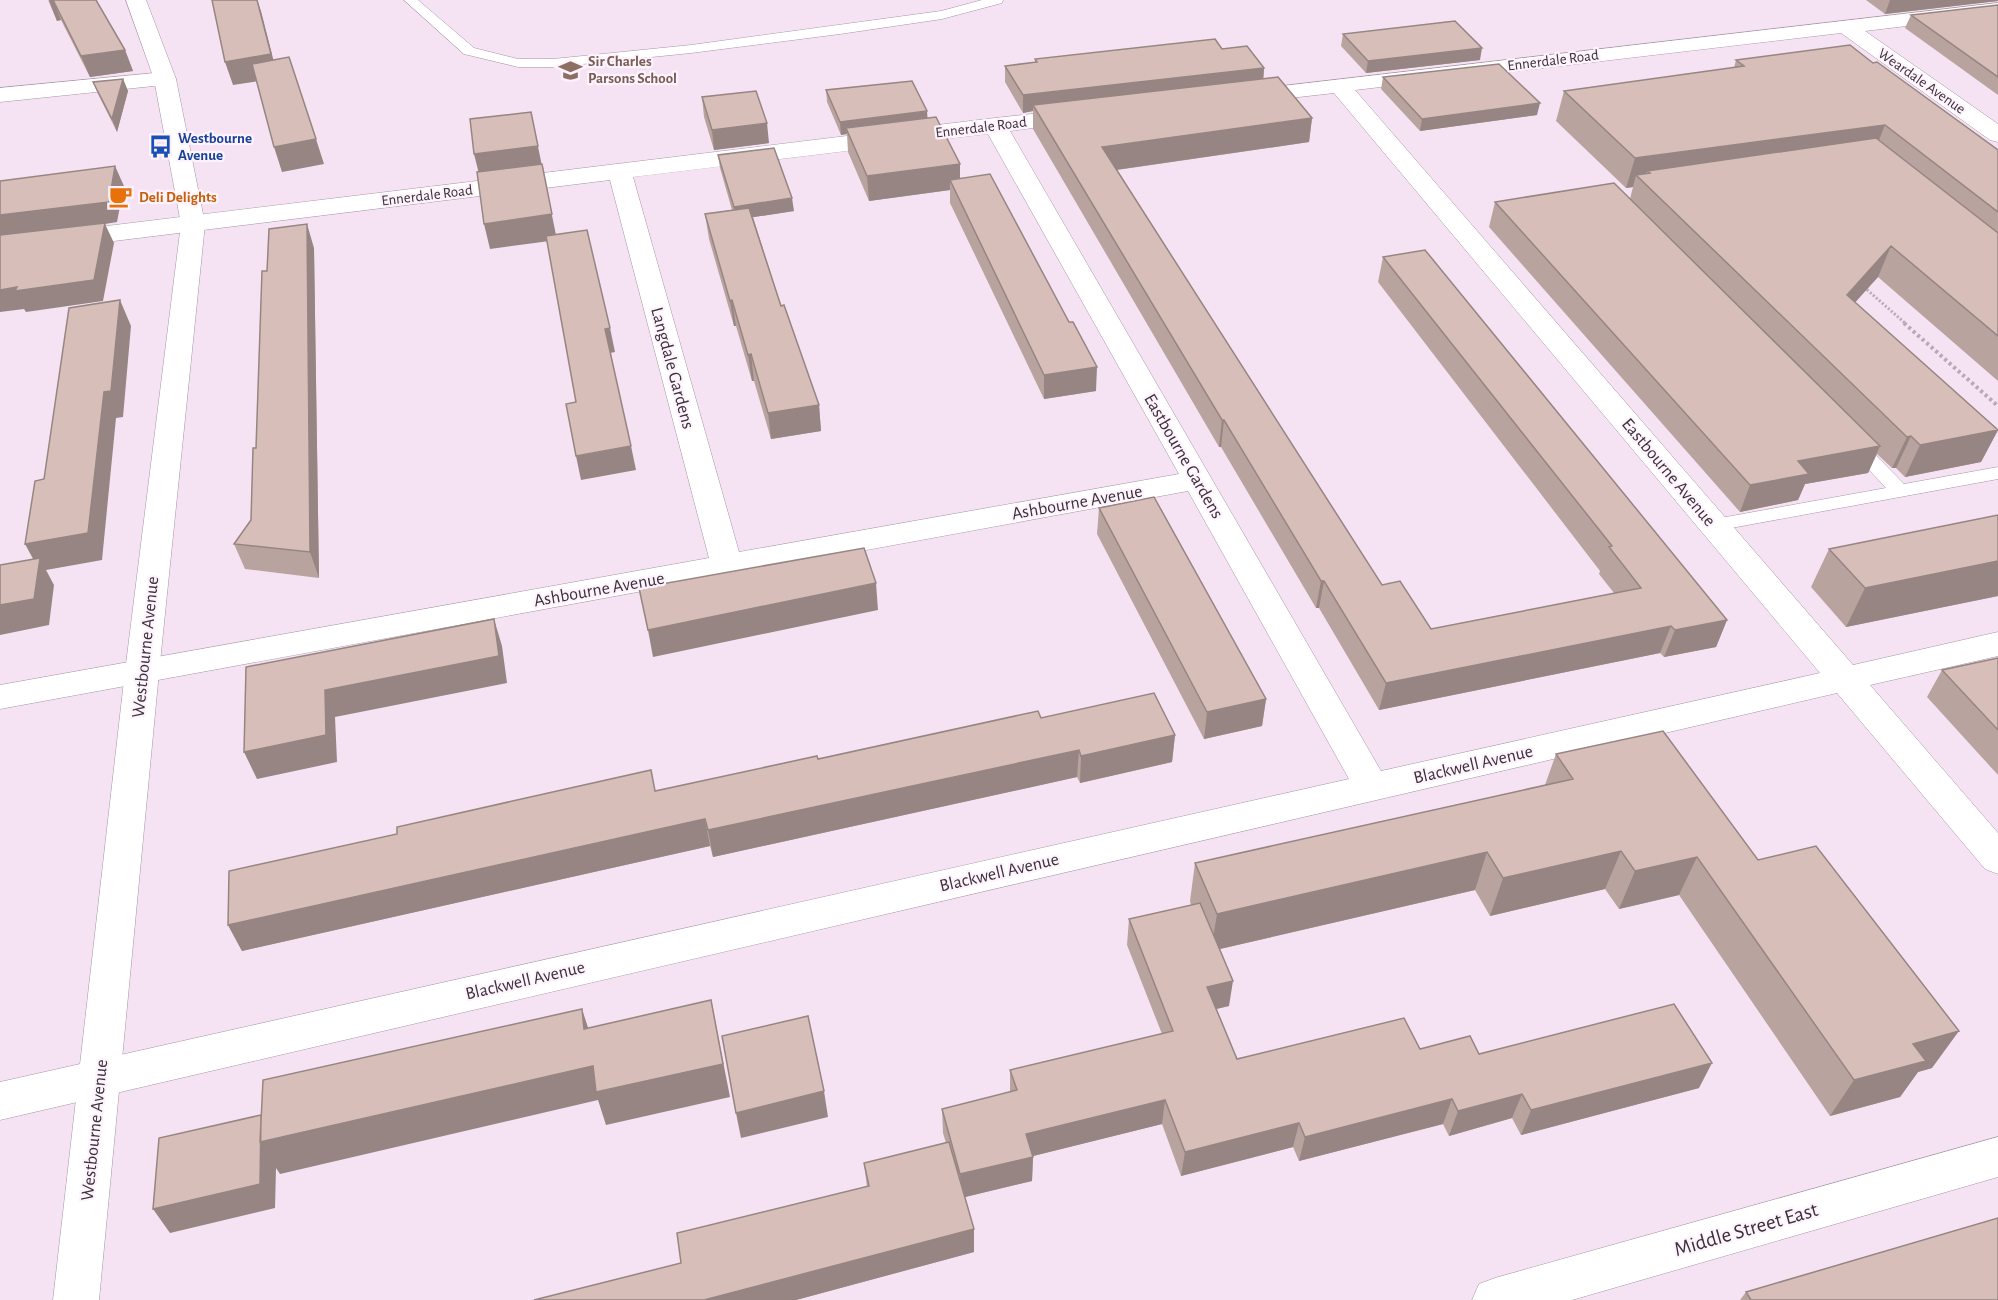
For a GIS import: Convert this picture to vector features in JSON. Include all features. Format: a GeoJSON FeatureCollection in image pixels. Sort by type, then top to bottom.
{"type":"FeatureCollection","features":[{"type":"Feature","properties":{"kind":"street","name":"Westbourne Avenue"},"geometry":{"type":"LineString","coordinates":[[76,1300],[142,672],[193,224],[165,79],[136,0]]}},
{"type":"Feature","properties":{"kind":"street","name":"Ennerdale Road"},"geometry":{"type":"LineString","coordinates":[[1221,99],[1998,9]]}},
{"type":"Feature","properties":{"kind":"street","name":"Weardale Avenue"},"geometry":{"type":"LineString","coordinates":[[1846,27],[1998,135]]}},
{"type":"Feature","properties":{"kind":"street"},"geometry":{"type":"LineString","coordinates":[[0,95],[165,79]]}},
{"type":"Feature","properties":{"kind":"street","name":"Eastbourne Avenue"},"geometry":{"type":"LineString","coordinates":[[1339,85],[1998,859]]}},
{"type":"Feature","properties":{"kind":"street","name":"Ennerdale Road"},"geometry":{"type":"LineString","coordinates":[[0,247],[1102,113]]}},
{"type":"Feature","properties":{"kind":"street","name":"Eastbourne Gardens"},"geometry":{"type":"LineString","coordinates":[[996,126],[1372,787]]}},
{"type":"Feature","properties":{"kind":"street","name":"Langdale Gardens"},"geometry":{"type":"LineString","coordinates":[[620,172],[727,566]]}},
{"type":"Feature","properties":{"kind":"street","name":"Ashbourne Avenue"},"geometry":{"type":"LineString","coordinates":[[0,697],[1197,480]]}},
{"type":"Feature","properties":{"kind":"street","name":"Blackwell Avenue"},"geometry":{"type":"LineString","coordinates":[[0,1101],[1998,644]]}},
{"type":"Feature","properties":{"kind":"street","name":"Middle Street East"},"geometry":{"type":"LineString","coordinates":[[1495,1300],[1998,1157]]}},
{"type":"Feature","properties":{"kind":"lane"},"geometry":{"type":"LineString","coordinates":[[410,0],[469,51],[518,63],[553,63],[828,31],[942,15],[997,0]]}},
{"type":"Feature","properties":{"kind":"lane"},"geometry":{"type":"LineString","coordinates":[[1842,432],[1900,491]]}},
{"type":"Feature","properties":{"kind":"lane"},"geometry":{"type":"LineString","coordinates":[[1715,525],[1998,472]]}},
{"type":"Feature","properties":{"kind":"path"},"geometry":{"type":"LineString","coordinates":[[1857,280],[1998,406]]}},
{"type":"Feature","properties":{"kind":"building"},"geometry":{"type":"Polygon","coordinates":[[[53,0],[96,0],[125,50],[81,56],[53,0]]]}},
{"type":"Feature","properties":{"kind":"building"},"geometry":{"type":"Polygon","coordinates":[[[212,0],[257,0],[271,54],[225,62],[212,0]]]}},
{"type":"Feature","properties":{"kind":"building"},"geometry":{"type":"Polygon","coordinates":[[[1998,5],[1998,77],[1911,15],[1998,5]]]}},
{"type":"Feature","properties":{"kind":"building"},"geometry":{"type":"Polygon","coordinates":[[[1455,21],[1482,48],[1368,61],[1343,34],[1455,21]]]}},
{"type":"Feature","properties":{"kind":"building"},"geometry":{"type":"Polygon","coordinates":[[[1215,39],[1222,49],[1247,46],[1264,68],[1023,95],[1005,66],[1037,62],[1035,59],[1215,39]]]}},
{"type":"Feature","properties":{"kind":"building"},"geometry":{"type":"Polygon","coordinates":[[[1850,45],[1998,150],[1998,212],[1885,125],[1635,158],[1564,91],[1744,66],[1736,60],[1850,45]]]}},
{"type":"Feature","properties":{"kind":"building"},"geometry":{"type":"Polygon","coordinates":[[[289,57],[316,139],[274,147],[252,64],[289,57]]]}},
{"type":"Feature","properties":{"kind":"building"},"geometry":{"type":"Polygon","coordinates":[[[1499,64],[1540,103],[1422,119],[1383,77],[1499,64]]]}},
{"type":"Feature","properties":{"kind":"building"},"geometry":{"type":"Polygon","coordinates":[[[1278,77],[1312,118],[1102,147],[1382,585],[1400,581],[1431,629],[1641,588],[1609,547],[1612,546],[1383,257],[1425,250],[1727,620],[1675,630],[1671,626],[1386,683],[1222,420],[1033,105],[1278,77]]]}},
{"type":"Feature","properties":{"kind":"building"},"geometry":{"type":"Polygon","coordinates":[[[123,79],[112,119],[93,82],[123,79]]]}},
{"type":"Feature","properties":{"kind":"building"},"geometry":{"type":"Polygon","coordinates":[[[912,81],[927,111],[840,122],[826,90],[912,81]]]}},
{"type":"Feature","properties":{"kind":"building"},"geometry":{"type":"Polygon","coordinates":[[[756,91],[767,123],[712,130],[702,97],[756,91]]]}},
{"type":"Feature","properties":{"kind":"building"},"geometry":{"type":"Polygon","coordinates":[[[531,112],[538,146],[474,154],[470,119],[531,112]]]}},
{"type":"Feature","properties":{"kind":"building"},"geometry":{"type":"Polygon","coordinates":[[[936,117],[960,164],[867,176],[846,128],[936,117]]]}},
{"type":"Feature","properties":{"kind":"building"},"geometry":{"type":"Polygon","coordinates":[[[1876,138],[1998,233],[1998,336],[1891,246],[1847,295],[1998,430],[1920,445],[1911,436],[1907,437],[1636,175],[1650,173],[1647,171],[1876,138]]]}},
{"type":"Feature","properties":{"kind":"building"},"geometry":{"type":"Polygon","coordinates":[[[774,148],[792,198],[734,207],[718,155],[774,148]]]}},
{"type":"Feature","properties":{"kind":"building"},"geometry":{"type":"Polygon","coordinates":[[[542,164],[552,214],[484,224],[477,172],[542,164]]]}},
{"type":"Feature","properties":{"kind":"building"},"geometry":{"type":"Polygon","coordinates":[[[115,166],[109,202],[0,215],[0,181],[115,166]]]}},
{"type":"Feature","properties":{"kind":"building"},"geometry":{"type":"Polygon","coordinates":[[[990,174],[1069,322],[1073,322],[1097,367],[1044,375],[950,180],[990,174]]]}},
{"type":"Feature","properties":{"kind":"building"},"geometry":{"type":"Polygon","coordinates":[[[1614,183],[1880,446],[1798,461],[1809,474],[1750,485],[1495,202],[1614,183]]]}},
{"type":"Feature","properties":{"kind":"building"},"geometry":{"type":"Polygon","coordinates":[[[749,208],[781,306],[784,305],[819,405],[768,413],[751,354],[748,355],[732,300],[730,301],[705,214],[749,208]]]}},
{"type":"Feature","properties":{"kind":"building"},"geometry":{"type":"Polygon","coordinates":[[[105,223],[94,280],[15,291],[17,287],[0,290],[0,235],[105,223]]]}},
{"type":"Feature","properties":{"kind":"building"},"geometry":{"type":"Polygon","coordinates":[[[307,224],[310,552],[234,544],[251,520],[253,448],[256,448],[262,271],[267,271],[269,229],[307,224]]]}},
{"type":"Feature","properties":{"kind":"building"},"geometry":{"type":"Polygon","coordinates":[[[587,230],[610,328],[605,329],[631,446],[576,456],[566,404],[576,402],[546,236],[587,230]]]}},
{"type":"Feature","properties":{"kind":"building"},"geometry":{"type":"Polygon","coordinates":[[[120,300],[111,391],[104,392],[88,533],[25,544],[35,481],[44,479],[69,308],[120,300]]]}},
{"type":"Feature","properties":{"kind":"building"},"geometry":{"type":"Polygon","coordinates":[[[1154,497],[1266,699],[1207,712],[1099,508],[1154,497]]]}},
{"type":"Feature","properties":{"kind":"building"},"geometry":{"type":"Polygon","coordinates":[[[1998,515],[1998,561],[1865,588],[1829,549],[1998,515]]]}},
{"type":"Feature","properties":{"kind":"building"},"geometry":{"type":"Polygon","coordinates":[[[864,548],[876,583],[648,630],[639,588],[864,548]]]}},
{"type":"Feature","properties":{"kind":"building"},"geometry":{"type":"Polygon","coordinates":[[[40,558],[34,599],[0,605],[0,565],[40,558]]]}},
{"type":"Feature","properties":{"kind":"building"},"geometry":{"type":"Polygon","coordinates":[[[494,619],[499,656],[325,690],[326,735],[244,752],[246,667],[494,619]]]}},
{"type":"Feature","properties":{"kind":"building"},"geometry":{"type":"Polygon","coordinates":[[[1998,658],[1998,730],[1942,670],[1998,658]]]}},
{"type":"Feature","properties":{"kind":"building"},"geometry":{"type":"Polygon","coordinates":[[[1154,693],[1175,735],[1081,756],[1079,750],[708,830],[705,819],[228,925],[229,871],[397,834],[397,827],[651,770],[655,791],[817,756],[818,759],[1038,711],[1041,718],[1154,693]]]}},
{"type":"Feature","properties":{"kind":"building"},"geometry":{"type":"Polygon","coordinates":[[[1663,731],[1758,860],[1816,846],[1959,1031],[1913,1044],[1926,1061],[1854,1080],[1697,857],[1635,871],[1621,851],[1503,878],[1487,852],[1217,914],[1195,863],[1573,779],[1556,754],[1663,731]]]}},
{"type":"Feature","properties":{"kind":"building"},"geometry":{"type":"Polygon","coordinates":[[[1200,903],[1233,981],[1207,987],[1237,1059],[1404,1018],[1420,1049],[1470,1036],[1479,1054],[1674,1004],[1712,1063],[1531,1110],[1522,1094],[1458,1111],[1452,1099],[1305,1137],[1299,1123],[1185,1152],[1165,1100],[1026,1134],[1033,1157],[960,1174],[942,1109],[1017,1090],[1010,1070],[1173,1031],[1129,919],[1200,903]]]}},
{"type":"Feature","properties":{"kind":"building"},"geometry":{"type":"Polygon","coordinates":[[[711,1000],[723,1064],[596,1092],[593,1066],[260,1142],[263,1080],[582,1009],[584,1029],[711,1000]]]}},
{"type":"Feature","properties":{"kind":"building"},"geometry":{"type":"Polygon","coordinates":[[[808,1016],[824,1091],[736,1113],[722,1036],[808,1016]]]}},
{"type":"Feature","properties":{"kind":"building"},"geometry":{"type":"Polygon","coordinates":[[[261,1115],[260,1184],[153,1209],[159,1138],[261,1115]]]}},
{"type":"Feature","properties":{"kind":"building"},"geometry":{"type":"Polygon","coordinates":[[[949,1142],[974,1229],[704,1300],[534,1300],[681,1263],[677,1233],[869,1186],[864,1163],[949,1142]]]}},
{"type":"Feature","properties":{"kind":"building"},"geometry":{"type":"Polygon","coordinates":[[[1998,1218],[1998,1300],[1751,1300],[1746,1292],[1998,1218]]]}},
{"type":"Feature","properties":{"kind":"place","name":"Sir Charles Parsons School"},"geometry":{"type":"Point","coordinates":[570,70]}},
{"type":"Feature","properties":{"kind":"place","name":"Westbourne Avenue"},"geometry":{"type":"Point","coordinates":[160,147]}},
{"type":"Feature","properties":{"kind":"place","name":"Deli Delights"},"geometry":{"type":"Point","coordinates":[121,197]}}]}
